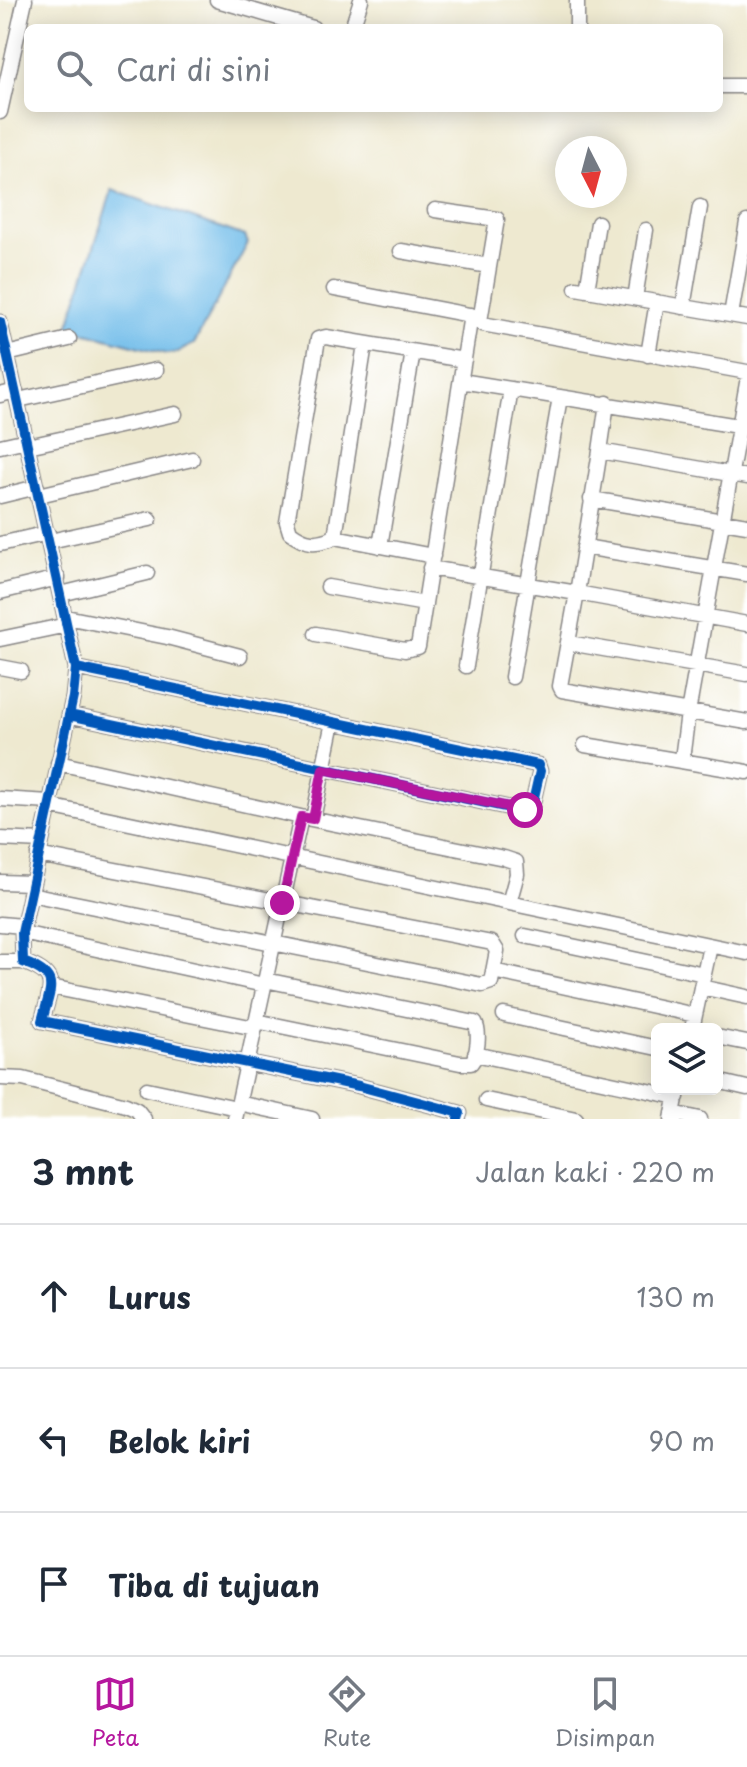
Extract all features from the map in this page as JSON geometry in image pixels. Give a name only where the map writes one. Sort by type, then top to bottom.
[{"type":"street","points":[[0,112],[25,0]]},
{"type":"street","points":[[217,0],[299,24]]},
{"type":"street","points":[[353,24],[361,0]]},
{"type":"street","points":[[577,0],[577,24]]},
{"type":"street","points":[[723,86],[747,86]]},
{"type":"street","points":[[683,307],[700,207]]},
{"type":"street","points":[[316,634],[413,649],[418,647],[464,360],[489,266],[497,219],[435,210]]},
{"type":"street","points":[[731,315],[747,222]]},
{"type":"street","points":[[598,223],[582,289],[747,318]]},
{"type":"street","points":[[635,298],[646,230]]},
{"type":"street","points":[[401,251],[489,266]]},
{"type":"street","points":[[334,289],[476,316],[482,324],[747,372]]},
{"type":"street","points":[[648,355],[657,302]]},
{"type":"street","points":[[0,322],[76,668],[69,715],[22,929],[23,962]]},
{"type":"street","points":[[464,360],[326,337],[318,339],[287,522],[290,532],[307,542],[323,542],[335,537],[380,546],[480,576],[747,624]]},
{"type":"street","points":[[4,348],[69,339]]},
{"type":"street","points":[[335,537],[365,344]]},
{"type":"street","points":[[380,546],[413,352]]},
{"type":"street","points":[[0,395],[17,396],[156,370]]},
{"type":"street","points":[[461,381],[738,426]]},
{"type":"street","points":[[682,759],[747,383]]},
{"type":"street","points":[[466,666],[511,389]]},
{"type":"street","points":[[512,677],[560,397]]},
{"type":"street","points":[[607,403],[560,686],[562,690],[747,722]]},
{"type":"street","points":[[0,446],[175,414]]},
{"type":"street","points":[[600,451],[747,477]]},
{"type":"street","points":[[0,496],[192,459]]},
{"type":"street","points":[[591,499],[747,525]]},
{"type":"street","points":[[0,544],[150,519]]},
{"type":"street","points":[[584,547],[747,574]]},
{"type":"street","points":[[61,594],[147,573]]},
{"type":"street","points":[[0,592],[58,578]]},
{"type":"street","points":[[328,587],[425,604]]},
{"type":"street","points":[[0,639],[67,621],[167,637],[240,656]]},
{"type":"street","points":[[569,643],[747,674]]},
{"type":"street","points":[[0,667],[21,671]]},
{"type":"street","points":[[69,715],[525,810],[532,806],[540,771],[538,765],[76,668]]},
{"type":"street","points":[[237,1110],[292,859],[323,769],[333,722]]},
{"type":"street","points":[[585,745],[747,772]]},
{"type":"street","points":[[58,763],[504,858],[516,862],[517,874],[509,903]]},
{"type":"street","points":[[0,799],[50,804],[292,859],[747,953]]},
{"type":"street","points":[[0,839],[282,903],[492,943],[497,951],[491,982],[482,985],[0,882]]},
{"type":"street","points":[[0,924],[265,983],[475,1023],[478,1031],[471,1063],[460,1063],[51,987]]},
{"type":"street","points":[[525,936],[702,981],[747,997]]},
{"type":"street","points":[[493,971],[693,1022],[710,946]]},
{"type":"street","points":[[0,962],[23,962],[43,970],[49,978],[51,987],[42,1021],[359,1086],[460,1113],[458,1119]]},
{"type":"street","points":[[504,1015],[651,1047]]},
{"type":"street","points":[[723,1038],[747,1043]]},
{"type":"street","points":[[475,1054],[651,1088]]},
{"type":"street","points":[[0,1078],[23,1079],[126,1105],[137,1110],[144,1119]]},
{"type":"street","points":[[723,1082],[747,1088]]},
{"type":"street","points":[[147,1089],[237,1110],[312,1119]]},
{"type":"street","points":[[677,1095],[672,1116],[700,1119]]},
{"type":"street","points":[[486,1100],[576,1119]]},
{"type":"water","points":[[112,190],[245,236],[248,243],[194,344],[178,352],[167,354],[68,328]]},
{"type":"cycle path","points":[[0,322],[76,668],[73,697],[22,933],[23,962],[43,972],[50,984],[42,1021],[359,1086],[460,1113],[458,1119]]},
{"type":"cycle path","points":[[69,715],[515,809],[525,810],[532,806],[540,771],[538,765],[76,668]]},
{"type":"route","points":[[282,903],[301,817],[313,819],[323,769],[525,810]]}]
